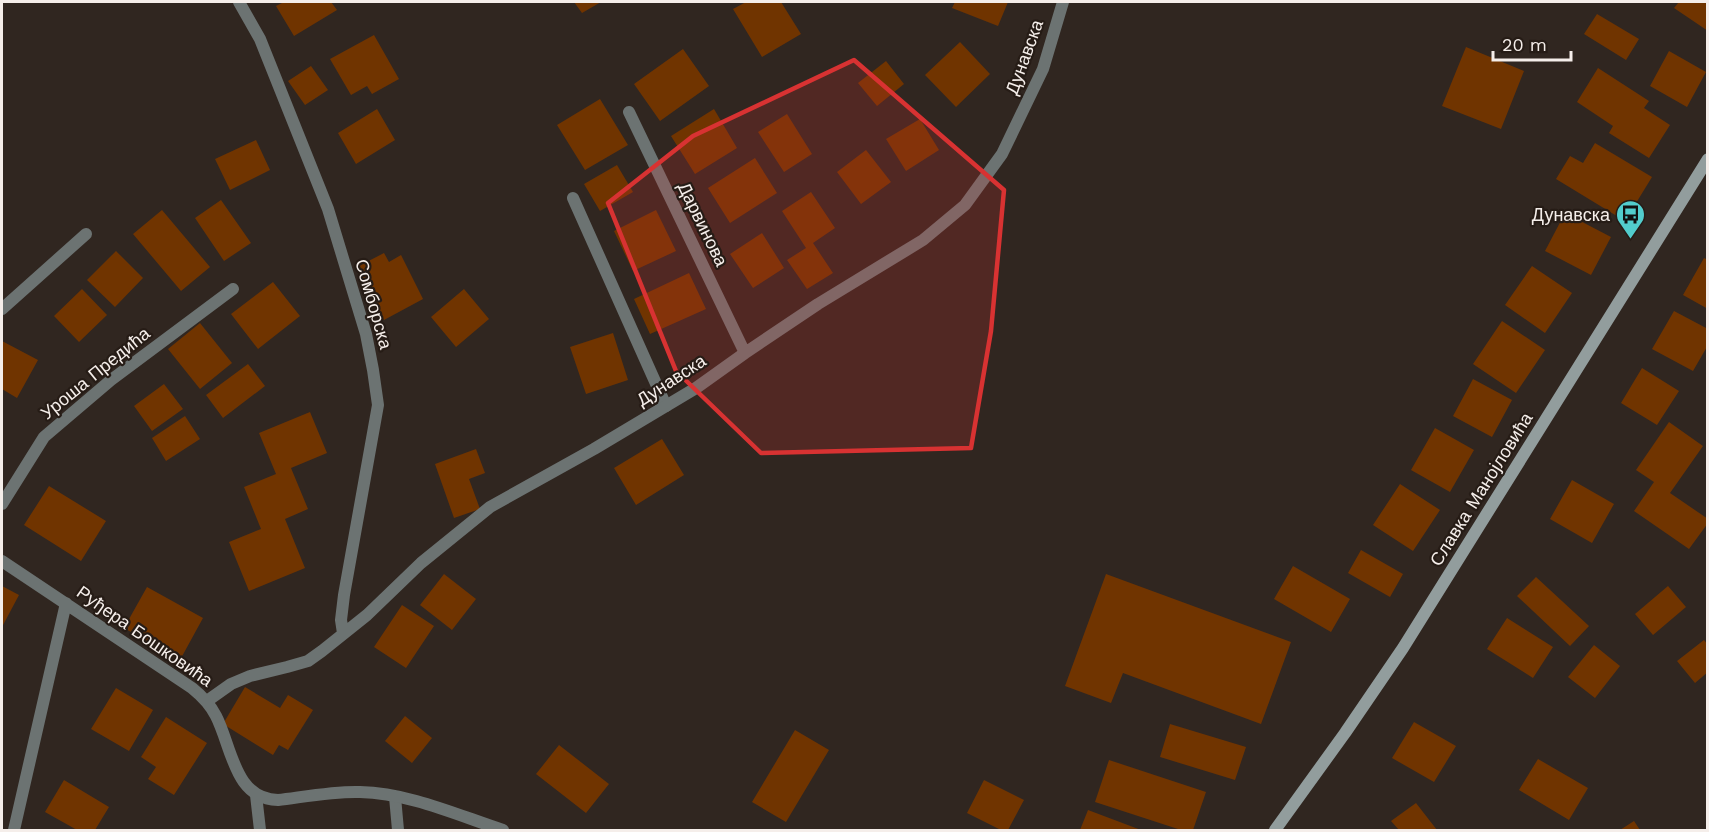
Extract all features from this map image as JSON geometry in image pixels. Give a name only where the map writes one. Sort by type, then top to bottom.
[{"type":"main road","name":"Славка Манојловића","points":[[1275,831],[1409,639],[1707,159]]},
{"type":"street","name":"Сомборска","points":[[240,2],[260,39],[328,209],[366,334],[373,370],[378,405],[344,595],[341,620],[343,633]]},
{"type":"street","name":"Дунавска","points":[[207,701],[231,684],[250,676],[308,661],[367,615],[421,563],[490,507],[696,388],[818,304],[923,240],[964,205],[1002,154],[1043,69],[1063,2]]},
{"type":"street","name":"Дарвинова","points":[[629,112],[745,353]]},
{"type":"street","points":[[573,198],[666,406]]},
{"type":"street","points":[[2,309],[86,234]]},
{"type":"street","name":"Уроша Предића","points":[[2,504],[44,437],[111,380],[233,289]]},
{"type":"street","name":"Руђера Бошковића","points":[[2,561],[192,688],[207,701],[216,717],[239,776],[247,788],[256,795]]},
{"type":"street","points":[[14,831],[66,603]]},
{"type":"street","points":[[256,795],[267,800],[278,800],[358,791],[380,793],[425,804],[502,831]]},
{"type":"street","points":[[256,795],[260,831]]},
{"type":"street","points":[[395,797],[398,831]]},
{"type":"highlighted area","points":[[854,60],[1004,190],[991,331],[971,448],[761,453],[676,371],[608,203],[693,136]]},
{"type":"building","points":[[284,2],[331,2],[337,10],[294,36],[276,6]]},
{"type":"building","points":[[574,2],[601,2],[582,13]]},
{"type":"building","points":[[746,2],[781,2],[801,34],[762,57],[733,9]]},
{"type":"building","points":[[955,2],[1008,2],[998,26],[952,8]]},
{"type":"building","points":[[1679,2],[1708,2],[1708,31],[1674,8]]},
{"type":"building","points":[[1597,14],[1639,39],[1626,60],[1584,34]]},
{"type":"building","points":[[374,35],[399,79],[372,94],[367,86],[351,95],[330,59]]},
{"type":"building","points":[[960,42],[990,74],[956,107],[925,75]]},
{"type":"building","points":[[1466,47],[1524,71],[1501,129],[1442,106]]},
{"type":"building","points":[[683,49],[709,86],[660,121],[634,84]]},
{"type":"building","points":[[1669,51],[1706,72],[1687,107],[1650,86]]},
{"type":"building","points":[[886,61],[904,84],[877,106],[858,83]]},
{"type":"building","points":[[311,66],[328,90],[305,105],[288,81]]},
{"type":"building","points":[[1598,68],[1649,101],[1644,108],[1670,125],[1649,158],[1609,133],[1613,126],[1577,102]]},
{"type":"building","points":[[600,99],[628,145],[585,170],[557,125]]},
{"type":"building","points":[[377,109],[395,140],[356,164],[338,133]]},
{"type":"building","points":[[714,109],[737,148],[695,174],[671,136]]},
{"type":"building","points":[[787,114],[812,154],[784,172],[758,132]]},
{"type":"building","points":[[920,119],[939,150],[906,171],[886,139]]},
{"type":"building","points":[[256,140],[270,170],[230,190],[215,159]]},
{"type":"building","points":[[1595,143],[1652,177],[1625,221],[1556,179],[1570,156],[1583,163]]},
{"type":"building","points":[[866,150],[891,182],[861,204],[837,172]]},
{"type":"building","points":[[755,158],[777,193],[730,223],[708,188]]},
{"type":"building","points":[[617,165],[633,192],[600,211],[584,184]]},
{"type":"building","points":[[811,192],[835,228],[813,243],[833,273],[807,289],[787,260],[806,248],[782,211]]},
{"type":"building","points":[[221,200],[251,243],[224,261],[195,218]]},
{"type":"building","points":[[162,210],[210,267],[181,291],[133,234]]},
{"type":"building","points":[[656,210],[676,251],[633,271],[614,231]]},
{"type":"building","points":[[1565,213],[1611,237],[1591,275],[1545,251]]},
{"type":"building","points":[[762,233],[784,268],[753,288],[730,254]]},
{"type":"building","points":[[116,251],[143,278],[115,307],[87,280]]},
{"type":"building","points":[[384,253],[389,262],[401,255],[423,299],[384,320],[357,267]]},
{"type":"building","points":[[1704,258],[1708,260],[1708,309],[1683,295]]},
{"type":"building","points":[[1532,266],[1572,293],[1545,333],[1505,305]]},
{"type":"building","points":[[689,273],[706,309],[650,334],[634,299]]},
{"type":"building","points":[[273,282],[300,316],[258,349],[231,314]]},
{"type":"building","points":[[82,289],[107,315],[79,342],[54,316]]},
{"type":"building","points":[[464,289],[489,319],[456,347],[431,317]]},
{"type":"building","points":[[1674,311],[1708,329],[1708,345],[1693,371],[1652,349]]},
{"type":"building","points":[[1502,321],[1545,350],[1516,393],[1473,364]]},
{"type":"building","points":[[200,323],[232,363],[200,389],[168,349]]},
{"type":"building","points":[[613,333],[628,380],[586,394],[570,347]]},
{"type":"building","points":[[2,341],[38,360],[17,398],[2,389]]},
{"type":"building","points":[[248,364],[265,386],[223,418],[206,395]]},
{"type":"building","points":[[1642,368],[1679,391],[1657,425],[1621,403]]},
{"type":"building","points":[[1473,379],[1512,400],[1492,437],[1453,416]]},
{"type":"building","points":[[164,384],[183,409],[152,431],[134,406]]},
{"type":"building","points":[[310,412],[327,453],[291,468],[308,509],[285,519],[305,568],[249,591],[229,542],[261,529],[244,487],[276,474],[259,433]]},
{"type":"building","points":[[185,416],[200,439],[166,461],[152,438]]},
{"type":"building","points":[[1669,422],[1703,446],[1670,493],[1708,519],[1708,523],[1689,549],[1634,511],[1654,482],[1636,470]]},
{"type":"building","points":[[1435,428],[1474,450],[1450,492],[1411,470]]},
{"type":"building","points":[[662,439],[684,475],[636,505],[614,468]]},
{"type":"building","points":[[476,449],[485,473],[469,479],[480,509],[454,518],[435,464]]},
{"type":"building","points":[[1572,480],[1614,504],[1592,543],[1550,519]]},
{"type":"building","points":[[1400,484],[1440,510],[1413,551],[1373,525]]},
{"type":"building","points":[[49,486],[106,521],[81,561],[24,525]]},
{"type":"building","points":[[1361,550],[1403,574],[1390,597],[1348,573]]},
{"type":"building","points":[[1293,566],[1350,599],[1331,632],[1274,599]]},
{"type":"building","points":[[444,574],[476,599],[452,630],[420,605]]},
{"type":"building","points":[[1106,574],[1291,642],[1261,724],[1123,673],[1111,703],[1065,686]]},
{"type":"building","points":[[1536,577],[1589,626],[1570,646],[1517,596]]},
{"type":"building","points":[[2,586],[19,595],[2,627]]},
{"type":"building","points":[[1668,586],[1686,607],[1653,635],[1635,614]]},
{"type":"building","points":[[147,587],[203,618],[180,660],[124,628]]},
{"type":"building","points":[[402,605],[434,626],[406,668],[374,647]]},
{"type":"building","points":[[1507,618],[1553,647],[1533,678],[1487,649]]},
{"type":"building","points":[[1704,640],[1708,645],[1708,672],[1695,683],[1677,661]]},
{"type":"building","points":[[1594,645],[1620,666],[1595,698],[1568,677]]},
{"type":"building","points":[[245,687],[280,708],[288,695],[313,710],[288,750],[279,745],[273,755],[223,724]]},
{"type":"building","points":[[116,688],[153,710],[129,751],[91,729]]},
{"type":"building","points":[[405,716],[432,738],[412,763],[385,741]]},
{"type":"building","points":[[166,717],[207,743],[174,795],[148,779],[156,767],[141,757]]},
{"type":"building","points":[[1414,722],[1456,746],[1434,782],[1392,758]]},
{"type":"building","points":[[1170,724],[1246,747],[1235,780],[1160,757]]},
{"type":"building","points":[[795,730],[829,750],[786,822],[752,802]]},
{"type":"building","points":[[559,745],[609,784],[586,813],[536,774]]},
{"type":"building","points":[[1538,759],[1588,788],[1569,820],[1519,790]]},
{"type":"building","points":[[1109,760],[1206,792],[1193,830],[1181,830],[1095,802]]},
{"type":"building","points":[[64,780],[109,807],[95,830],[77,830],[45,812]]},
{"type":"building","points":[[984,780],[1024,800],[1008,830],[1001,830],[967,813]]},
{"type":"building","points":[[1416,803],[1437,830],[1399,830],[1391,821]]},
{"type":"building","points":[[1088,810],[1141,830],[1080,830]]},
{"type":"building","points":[[1634,821],[1640,830],[1620,830]]},
{"type":"place","name":"Дунавска","points":[[1631,240]]}]
